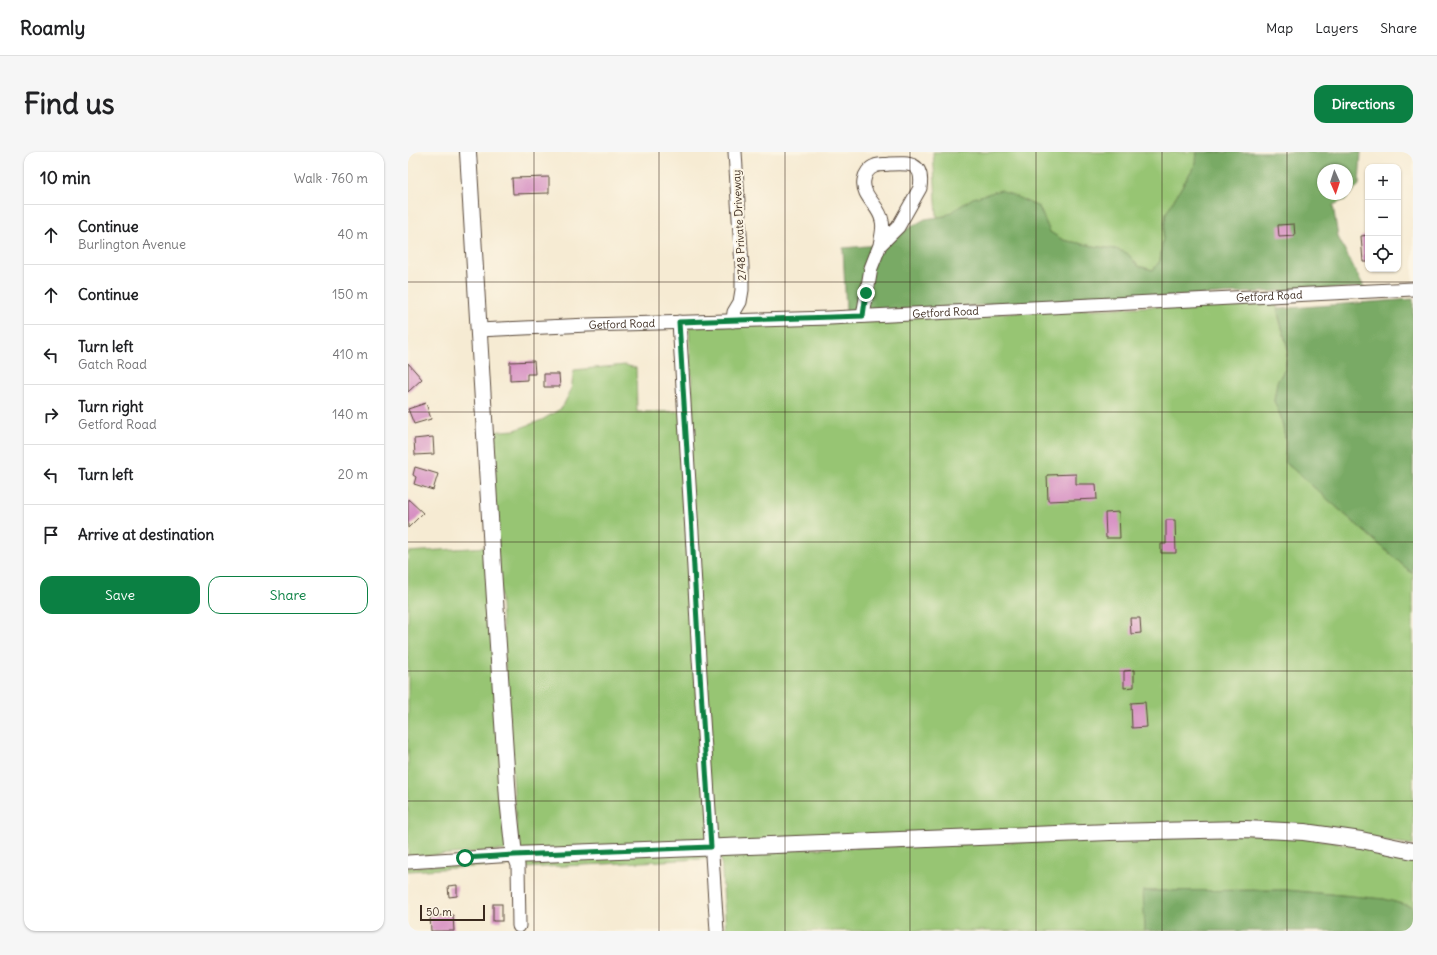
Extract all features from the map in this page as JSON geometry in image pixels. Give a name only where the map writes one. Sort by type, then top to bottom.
[{"type":"main road","points":[[468,152],[507,783],[514,855],[1110,832],[1245,829],[1311,833],[1361,840],[1413,850]]},
{"type":"street","name":"2748 Private Driveway","points":[[733,321],[734,312],[740,302],[742,290],[735,152]]},
{"type":"street","points":[[863,316],[871,268],[880,245],[882,221],[879,213],[865,191],[863,186],[864,178],[869,170],[875,165],[911,164],[916,167],[920,173],[920,188],[898,227],[880,245]]},
{"type":"street","name":"Getford Road","points":[[479,330],[863,316],[1413,289]]},
{"type":"street","points":[[679,322],[717,931]]},
{"type":"street","points":[[408,862],[514,855],[518,865],[519,926]]},
{"type":"green space","points":[[933,152],[1197,152],[1196,163],[1166,213],[1160,261],[1153,270],[1138,266],[1127,253],[1115,249],[1063,240],[1050,232],[1039,207],[973,198],[945,216],[937,217]]},
{"type":"green space","points":[[1197,152],[1361,152],[1359,185],[1353,191],[1353,164],[1317,164],[1317,200],[1345,200],[1333,205],[1338,237],[1364,287],[846,312],[843,248],[879,245],[925,219],[945,216],[973,198],[1001,190],[1039,207],[1050,232],[1063,240],[1115,249],[1127,253],[1138,266],[1153,270],[1160,261],[1166,213],[1196,163]]},
{"type":"green space","points":[[1413,299],[1413,574],[1285,462],[1286,442],[1281,417],[1274,401],[1277,382],[1285,369],[1288,349],[1277,309]]},
{"type":"green space","points":[[1276,301],[1279,318],[1288,349],[1285,369],[1277,382],[1274,401],[1281,417],[1286,442],[1285,462],[1413,574],[1413,845],[1304,827],[518,850],[489,432],[515,430],[542,420],[562,408],[571,390],[574,370],[625,365],[636,368],[637,412],[693,411],[689,327]]},
{"type":"green space","points":[[487,547],[509,850],[408,857],[408,552]]},
{"type":"green space","points":[[1245,834],[1304,837],[1413,856],[1413,907],[1384,899],[1286,890],[1144,891],[1145,931],[726,931],[721,858],[524,868],[522,864],[408,871],[408,867],[521,859]]},
{"type":"green space","points":[[1286,890],[1384,899],[1413,907],[1413,931],[1145,931],[1143,891]]},
{"type":"building","points":[[549,177],[549,193],[513,194],[512,178]]},
{"type":"building","points":[[1294,224],[1295,236],[1279,237],[1278,225]]},
{"type":"building","points":[[1365,235],[1365,262],[1363,262],[1361,236]]},
{"type":"building","points":[[534,361],[535,374],[527,374],[527,380],[510,381],[510,362]]},
{"type":"building","points":[[408,363],[422,379],[408,392]]},
{"type":"building","points":[[544,374],[559,374],[560,387],[544,387]]},
{"type":"building","points":[[426,403],[431,419],[414,424],[408,409]]},
{"type":"building","points":[[433,437],[434,454],[415,455],[414,439]]},
{"type":"building","points":[[415,467],[438,474],[433,490],[414,484],[416,477],[413,475]]},
{"type":"building","points":[[1076,474],[1076,484],[1096,484],[1097,499],[1048,501],[1047,475]]},
{"type":"building","points":[[408,499],[423,513],[408,528]]},
{"type":"building","points":[[1119,512],[1120,538],[1106,538],[1105,513]]},
{"type":"building","points":[[1166,520],[1175,520],[1176,553],[1161,553],[1161,544],[1166,544]]},
{"type":"building","points":[[1130,618],[1140,618],[1141,633],[1131,634]]},
{"type":"building","points":[[1134,670],[1134,687],[1124,688],[1124,671]]},
{"type":"building","points":[[1145,702],[1147,727],[1132,728],[1131,703]]},
{"type":"building","points":[[457,885],[457,896],[449,897],[448,886]]},
{"type":"building","points":[[493,904],[502,904],[502,921],[493,921]]},
{"type":"building","points":[[453,915],[454,931],[431,931],[430,916]]},
{"type":"route","points":[[465,858],[711,847],[679,322],[863,316],[866,293]]}]
